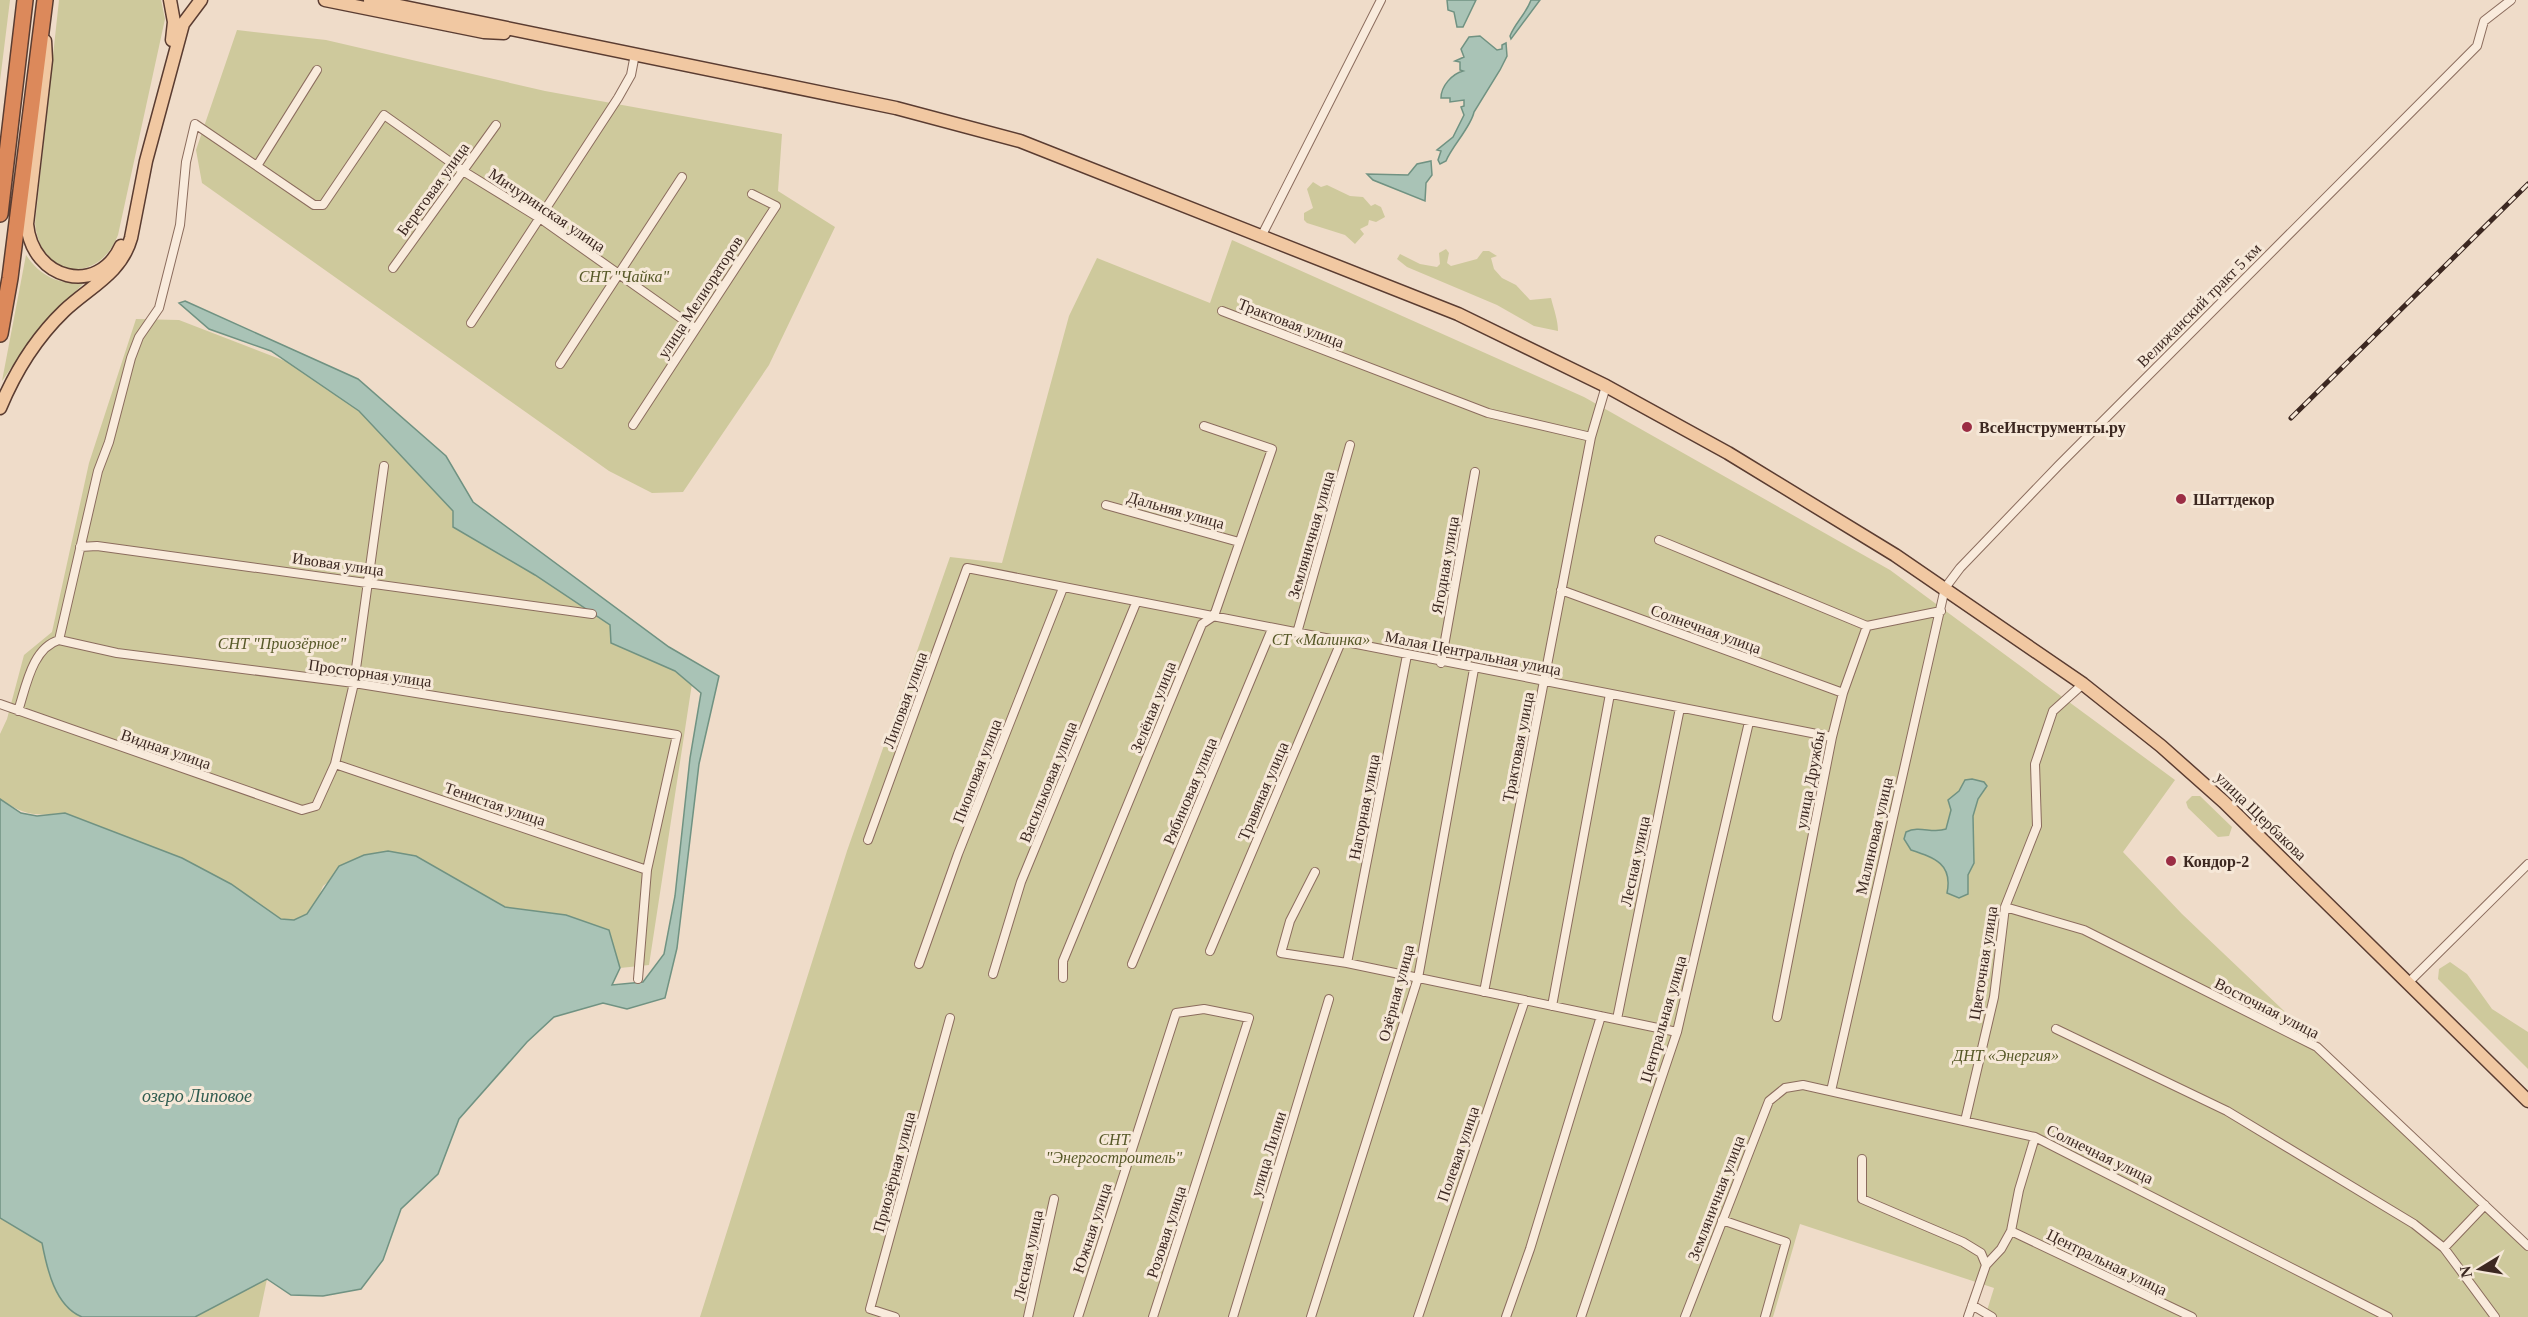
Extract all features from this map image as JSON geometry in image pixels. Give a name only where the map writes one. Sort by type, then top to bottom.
[{"type":"highway","points":[[0,214],[25,3]]},
{"type":"highway","points":[[0,334],[10,278],[44,5]]},
{"type":"main road","points":[[158,112],[174,34],[174,13],[170,0]]},
{"type":"main road","points":[[44,5],[46,60],[27,224],[30,241],[41,261],[55,272],[79,276],[98,271],[112,260],[123,242],[183,24],[201,0]]},
{"type":"main road","points":[[325,0],[484,32],[542,35]]},
{"type":"main road","points":[[370,0],[542,35]]},
{"type":"main road","points":[[411,0],[482,15],[542,35]]},
{"type":"main road","points":[[0,151],[12,54],[25,3]]},
{"type":"main road","name":"улица Щербакова","points":[[542,35],[896,108],[1020,141],[1458,314],[1606,386],[1728,453],[1945,588],[2083,684],[2162,746],[2224,802],[2528,1101]]},
{"type":"main road","points":[[0,408],[21,366],[47,329],[71,304],[120,264],[131,238],[146,161]]},
{"type":"street","points":[[1262,235],[1381,0]]},
{"type":"street","name":"Велижанский тракт 5 км","points":[[1945,588],[1959,568],[2059,465],[2476,46],[2484,21],[2511,0]]},
{"type":"street","points":[[471,323],[541,219],[631,75],[635,54]]},
{"type":"street","points":[[15,710],[38,656],[50,643],[59,640],[98,471],[109,442],[131,358],[139,337],[159,308],[180,225],[186,162],[195,124],[257,166],[317,70]]},
{"type":"street","name":"Мичуринская улица","points":[[257,166],[314,205],[323,205],[384,115],[463,171],[541,219],[695,328]]},
{"type":"street","name":"Береговая улица","points":[[393,268],[496,125]]},
{"type":"street","points":[[560,364],[682,177]]},
{"type":"street","name":"улица Мелиораторов","points":[[633,425],[776,206],[752,194]]},
{"type":"street","name":"Трактовая улица","points":[[1222,311],[1488,412],[1591,437]]},
{"type":"street","name":"Трактовая улица","points":[[1484,992],[1591,437],[1606,386]]},
{"type":"street","name":"Зелёная улица","points":[[1063,978],[1063,961],[1202,624],[1214,616],[1272,450],[1204,426]]},
{"type":"street","name":"Земляничная улица","points":[[1297,633],[1350,445]]},
{"type":"street","points":[[335,764],[354,683],[384,466]]},
{"type":"street","name":"Ягодная улица","points":[[1441,663],[1475,471]]},
{"type":"street","name":"Дальняя улица","points":[[1106,505],[1239,542]]},
{"type":"street","points":[[1659,540],[1867,626],[1941,611]]},
{"type":"street","name":"Ивовая улица","points":[[80,547],[97,546],[592,614]]},
{"type":"street","name":"Малая Центральная улица","points":[[967,568],[1441,663],[1832,737]]},
{"type":"street","name":"Липовая улица","points":[[868,840],[967,568]]},
{"type":"street","name":"Пионовая улица","points":[[919,964],[963,843],[1063,588]]},
{"type":"street","name":"Малиновая улица","points":[[1831,1091],[1945,588]]},
{"type":"street","name":"Солнечная улица","points":[[1561,590],[1843,693]]},
{"type":"street","name":"Васильковая улица","points":[[993,974],[1021,882],[1136,603]]},
{"type":"street","name":"улица Дружбы","points":[[1776,1017],[1832,737],[1843,693],[1867,626]]},
{"type":"street","name":"Рябиновая улица","points":[[1132,964],[1272,629]]},
{"type":"street","name":"Просторная улица","points":[[59,640],[117,653],[354,683],[677,735],[646,870]]},
{"type":"street","name":"Травяная улица","points":[[1210,951],[1341,642]]},
{"type":"street","name":"Нагорная улица","points":[[1347,963],[1407,656]]},
{"type":"street","name":"Озёрная улица","points":[[1311,1317],[1418,978],[1474,669]]},
{"type":"street","name":"Цветочная улица","points":[[1965,1121],[1994,997],[2005,907],[2037,826],[2035,764],[2053,711],[2083,684]]},
{"type":"street","points":[[1552,1006],[1610,694]]},
{"type":"street","name":"Видная улица","points":[[0,705],[302,810],[312,809],[319,802],[335,764]]},
{"type":"street","name":"Лесная улица","points":[[1617,1019],[1680,708]]},
{"type":"street","name":"Центральная улица","points":[[1581,1317],[1677,1032],[1749,722]]},
{"type":"street","name":"Тенистая улица","points":[[335,764],[646,870]]},
{"type":"street","points":[[2409,982],[2528,864]]},
{"type":"street","points":[[638,979],[646,870]]},
{"type":"street","points":[[1315,872],[1290,921],[1281,953],[1347,963],[1677,1032]]},
{"type":"street","name":"Восточная улица","points":[[2005,907],[2084,930],[2316,1047],[2528,1246]]},
{"type":"street","name":"улица Лилии","points":[[1233,1317],[1329,999]]},
{"type":"street","name":"Полевая улица","points":[[1418,1317],[1525,1000]]},
{"type":"street","name":"Южная улица","points":[[1078,1317],[1176,1014],[1204,1009],[1249,1018]]},
{"type":"street","points":[[1506,1317],[1530,1249],[1602,1016]]},
{"type":"street","name":"Приозёрная улица","points":[[895,1317],[870,1309],[950,1018]]},
{"type":"street","name":"Розовая улица","points":[[1153,1317],[1249,1018]]},
{"type":"street","points":[[2056,1029],[2227,1111],[2414,1224],[2444,1248],[2495,1317]]},
{"type":"street","name":"Солнечная улица","points":[[1779,1092],[1803,1085],[2035,1137],[2388,1317]]},
{"type":"street","name":"Земляничная улица","points":[[1685,1317],[1764,1112],[1779,1092]]},
{"type":"street","points":[[1968,1317],[1986,1265],[2001,1249],[2011,1231],[2019,1190],[2035,1137]]},
{"type":"street","points":[[1862,1158],[1862,1199],[1963,1242],[1981,1253],[1986,1265]]},
{"type":"street","name":"Лесная улица","points":[[1028,1317],[1054,1199]]},
{"type":"street","points":[[2444,1248],[2485,1205]]},
{"type":"street","points":[[1722,1220],[1786,1242],[1765,1317]]},
{"type":"street","name":"Центральная улица","points":[[2011,1231],[2192,1317]]},
{"type":"street","points":[[1972,1305],[1992,1317]]},
{"type":"green space","points":[[0,0],[10,0],[0,81]]},
{"type":"green space","points":[[59,0],[161,0],[165,19],[118,235],[109,251],[97,262],[84,268],[71,269],[58,264],[47,255],[39,241],[35,223]]},
{"type":"green space","name":"СНТ \"Чайка\"","points":[[237,30],[326,40],[545,91],[782,134],[778,191],[835,227],[769,365],[683,492],[652,493],[609,471],[202,183],[196,150]]},
{"type":"green space","points":[[1313,182],[1321,187],[1327,185],[1350,196],[1363,197],[1371,206],[1375,204],[1381,207],[1385,217],[1376,222],[1369,220],[1368,225],[1360,229],[1364,234],[1355,244],[1345,235],[1307,223],[1304,220],[1304,213],[1313,208],[1307,189]]},
{"type":"green space","points":[[1232,240],[1584,397],[1890,570],[2175,780],[2123,852],[2182,914],[2528,1243],[2528,1317],[1985,1317],[1994,1288],[1800,1224],[1773,1317],[700,1317],[847,851],[950,557],[1002,563],[1069,316],[1097,258],[1210,303]]},
{"type":"green space","points":[[1446,249],[1449,253],[1447,263],[1451,266],[1477,259],[1483,251],[1489,251],[1497,256],[1491,258],[1494,269],[1502,278],[1516,285],[1530,300],[1551,298],[1558,331],[1534,326],[1497,305],[1407,267],[1397,259],[1400,254],[1420,264],[1437,267],[1440,264],[1439,253]]},
{"type":"green space","points":[[26,255],[44,274],[57,280],[83,284],[42,324],[2,381]]},
{"type":"green space","name":"СНТ \"Приозёрное\"","points":[[136,319],[179,320],[347,385],[483,523],[693,677],[649,965],[620,968],[608,930],[566,915],[505,907],[416,856],[388,852],[364,855],[323,886],[316,903],[307,914],[294,920],[281,919],[231,884],[65,813],[31,814],[0,799],[0,734],[7,719],[24,655],[52,632],[89,463]]},
{"type":"green space","points":[[2192,796],[2200,796],[2232,827],[2229,836],[2218,837],[2188,808],[2186,802]]},
{"type":"green space","points":[[2450,962],[2467,974],[2492,1009],[2528,1032],[2528,1069],[2438,979],[2439,969]]},
{"type":"green space","points":[[0,1218],[42,1243],[50,1275],[59,1296],[73,1312],[82,1317],[0,1317]]},
{"type":"green space","points":[[267,1279],[259,1317],[195,1317]]},
{"type":"water","points":[[1447,0],[1476,0],[1463,27],[1457,27],[1454,12],[1448,10]]},
{"type":"water","points":[[1531,0],[1540,0],[1511,39],[1512,31]]},
{"type":"water","points":[[1480,36],[1497,50],[1502,49],[1502,45],[1506,43],[1507,56],[1446,161],[1440,164],[1438,160],[1441,151],[1437,150],[1453,137],[1464,115],[1461,107],[1464,106],[1464,100],[1450,102],[1450,98],[1441,98],[1441,94],[1448,81],[1463,71],[1460,70],[1460,62],[1455,61],[1464,57],[1461,49],[1469,37]]},
{"type":"water","points":[[1431,161],[1432,175],[1426,183],[1425,201],[1373,180],[1367,174],[1408,175],[1417,164]]},
{"type":"water","name":"озеро Липовое","points":[[185,301],[358,379],[446,456],[473,502],[669,647],[719,676],[699,764],[677,948],[665,998],[627,1009],[603,1003],[554,1017],[527,1042],[459,1119],[438,1174],[401,1209],[383,1260],[361,1289],[323,1296],[291,1295],[267,1279],[195,1317],[82,1317],[73,1312],[59,1296],[50,1275],[42,1243],[0,1218],[0,799],[21,813],[37,816],[65,813],[182,858],[231,884],[281,919],[294,920],[307,914],[339,866],[364,855],[388,851],[416,856],[505,907],[566,915],[609,930],[620,968],[612,985],[643,982],[664,954],[675,896],[690,758],[701,693],[675,671],[611,643],[610,625],[535,575],[453,527],[453,511],[359,411],[271,351],[209,329],[179,303]]},
{"type":"water","points":[[1965,780],[1984,782],[1987,786],[1978,799],[1973,816],[1974,863],[1968,875],[1968,894],[1959,898],[1947,893],[1948,883],[1945,869],[1935,859],[1911,850],[1904,839],[1906,832],[1911,830],[1946,829],[1951,810],[1948,800],[1959,791]]},
{"type":"railway","points":[[2291,418],[2528,184]]},
{"type":"place","name":"ВсеИнструменты.ру","points":[[1967,427]]},
{"type":"place","name":"Шаттдекор","points":[[2181,499]]},
{"type":"place","name":"Кондор-2","points":[[2171,861]]},
{"type":"park label","name":"CТ «Малинка»","points":[[1321,639]]},
{"type":"park label","name":"ДНТ «Энергия»","points":[[2006,1055]]},
{"type":"park label","name":"СНТ \"Энергостроитель\"","points":[[1114,1148]]}]
